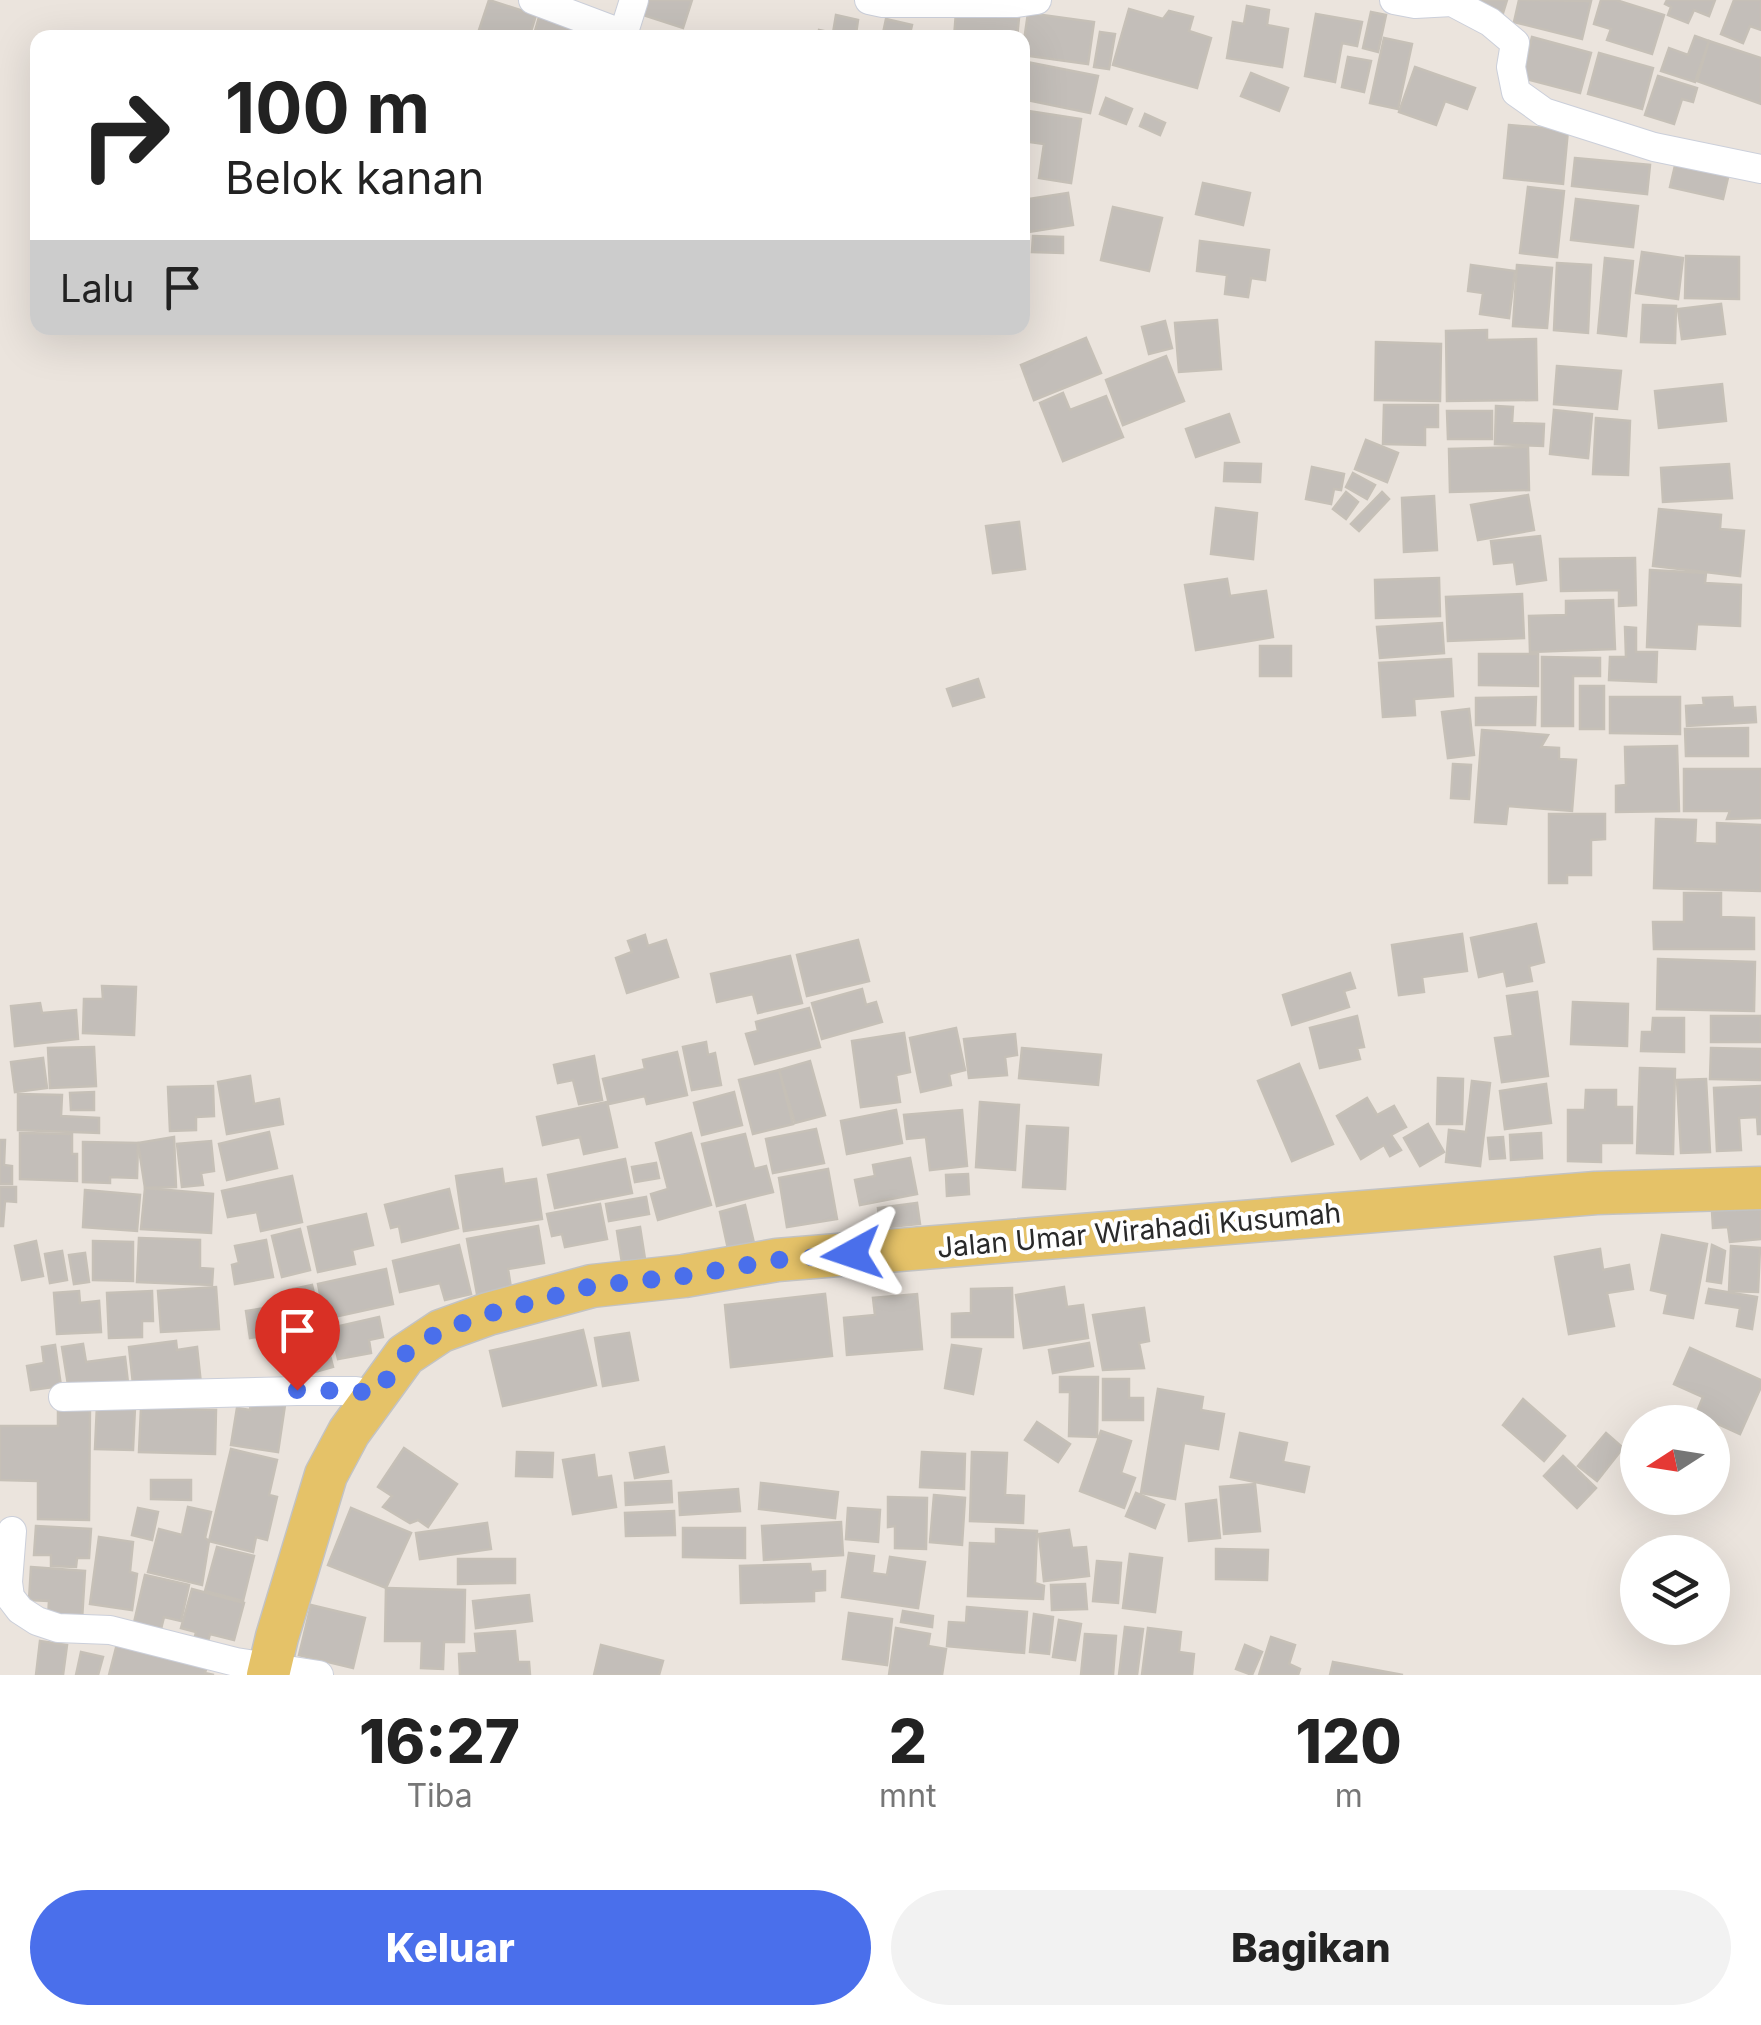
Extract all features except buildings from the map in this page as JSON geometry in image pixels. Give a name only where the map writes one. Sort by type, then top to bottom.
[{"type":"main road","name":"Jalan Umar Wirahadi Kusumah","points":[[269,1671],[326,1474],[349,1432],[405,1354],[440,1331],[488,1314],[592,1286],[777,1260],[1596,1193],[1761,1188]]},
{"type":"street","points":[[533,0],[618,30]]},
{"type":"street","points":[[625,30],[634,0]]},
{"type":"street","points":[[869,0],[1037,0]]},
{"type":"street","points":[[1394,0],[1415,4],[1452,2],[1490,22],[1515,43],[1511,67],[1516,92],[1544,112],[1654,147],[1761,169]]},
{"type":"street","points":[[62,1397],[297,1390],[376,1394]]},
{"type":"street","points":[[12,1531],[10,1597],[20,1610],[37,1621],[58,1628],[110,1630],[269,1671],[319,1675]]},
{"type":"route","points":[[297,1390],[376,1394],[405,1354],[440,1331],[592,1286],[777,1260],[852,1254]]}]
